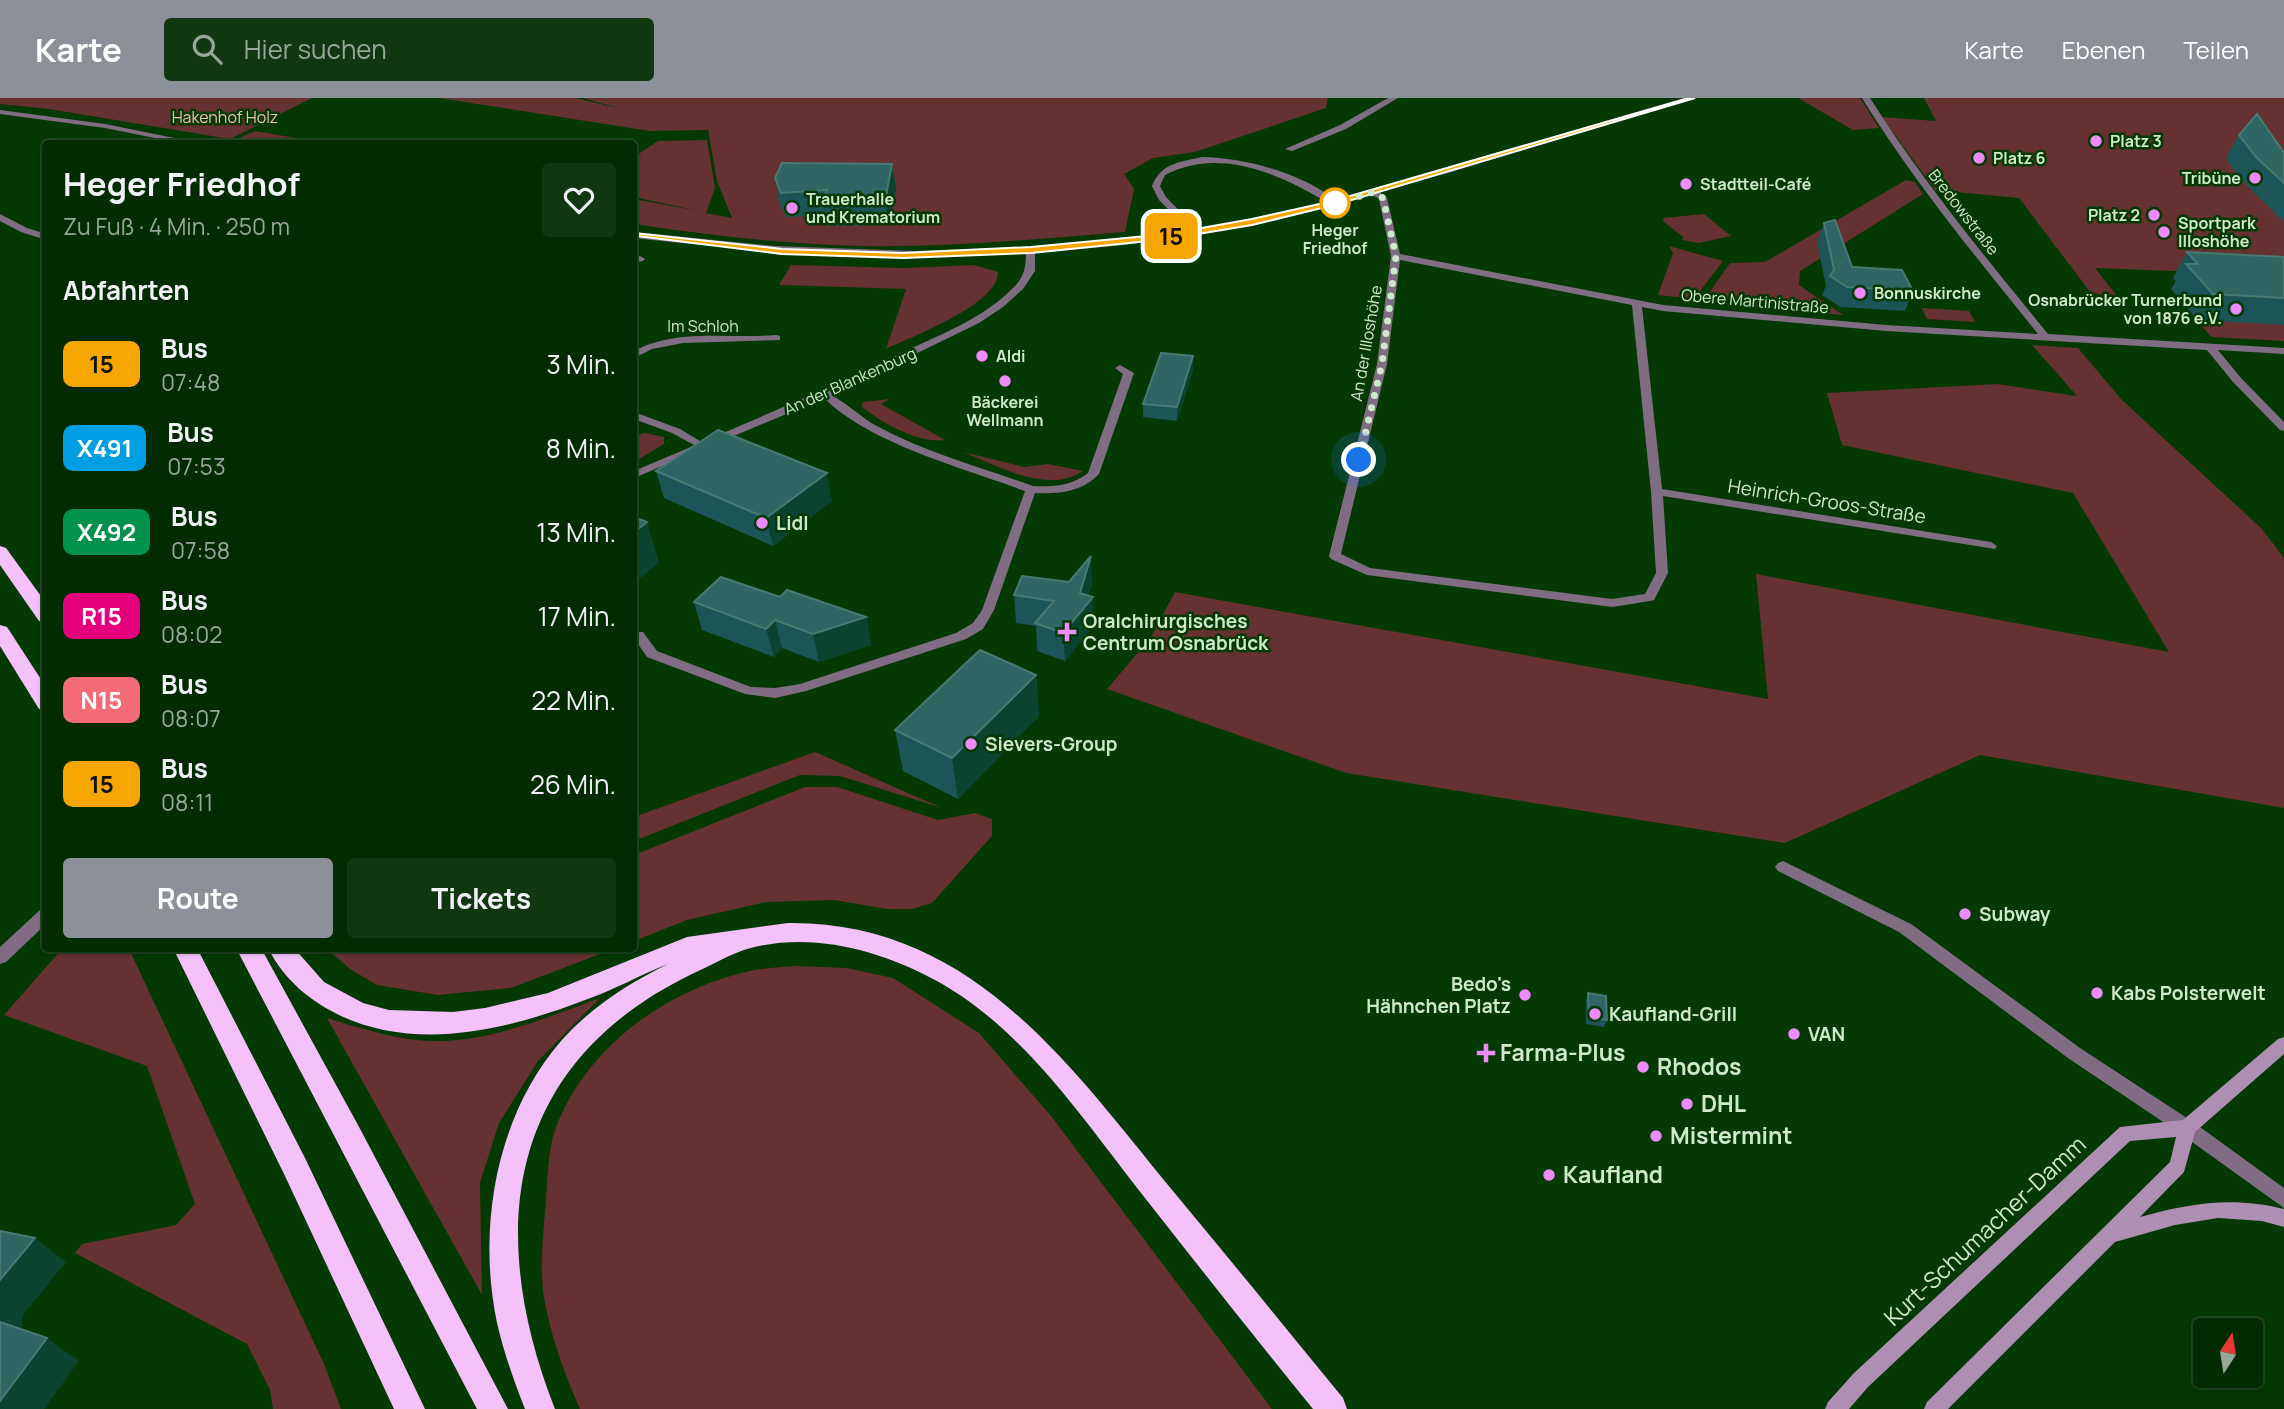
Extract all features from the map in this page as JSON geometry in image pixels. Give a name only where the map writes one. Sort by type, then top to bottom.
[{"type":"highway","points":[[0,552],[42,611]]},
{"type":"highway","points":[[0,631],[42,698]]},
{"type":"highway","points":[[283,952],[303,978],[330,999],[366,1014],[400,1021],[438,1023],[476,1021],[527,1010],[578,993],[677,950],[706,942],[788,933],[853,939],[909,956],[953,980],[1006,1017],[1061,1074],[1332,1409]]},
{"type":"highway","points":[[540,1409],[524,1374],[507,1299],[503,1234],[507,1192],[527,1122],[542,1090],[564,1056],[620,1004],[743,940]]},
{"type":"highway","points":[[187,952],[295,1167],[410,1409]]},
{"type":"highway","points":[[249,952],[349,1134],[493,1409]]},
{"type":"main road","points":[[1934,1409],[2178,1166],[2187,1128],[2284,1044]]},
{"type":"main road","name":"Kurt-Schumacher-Damm","points":[[1835,1409],[1871,1371],[2126,1133],[2187,1128]]},
{"type":"main road","points":[[2109,1234],[2193,1211],[2232,1208],[2284,1218]]},
{"type":"street","points":[[1289,149],[1343,127],[1394,98]]},
{"type":"street","name":"Bredowstraße","points":[[1866,98],[1896,146],[1950,220],[2047,339]]},
{"type":"street","points":[[637,235],[721,246],[853,255],[928,255],[1031,250],[1196,232],[1335,203],[1683,99]]},
{"type":"street","points":[[0,112],[105,126],[179,140]]},
{"type":"street","points":[[1196,232],[1162,198],[1156,186],[1161,174],[1185,163],[1222,160],[1254,166],[1307,187],[1335,203]]},
{"type":"street","name":"An der Illoshöhe","points":[[1374,192],[1383,198],[1396,256],[1382,364],[1335,556],[1367,571],[1487,587],[1612,603],[1650,597],[1662,573],[1657,492]]},
{"type":"street","points":[[0,217],[42,236]]},
{"type":"street","name":"An der Blankenburg","points":[[637,474],[700,444],[825,394],[953,333],[1000,305],[1020,287],[1030,271],[1031,250]]},
{"type":"street","name":"Obere Martinistraße","points":[[1396,256],[1637,303],[1811,323],[2284,351]]},
{"type":"street","points":[[1637,303],[1657,492]]},
{"type":"street","name":"Im Schloh","points":[[637,353],[661,341],[748,342],[776,338]]},
{"type":"street","points":[[2210,347],[2236,380],[2284,428]]},
{"type":"street","points":[[825,394],[858,420],[891,438],[1031,489],[1067,489],[1083,484],[1093,474],[1129,373],[1120,368]]},
{"type":"street","points":[[639,417],[676,431],[700,444]]},
{"type":"street","points":[[638,635],[652,654],[750,691],[775,693],[801,688],[961,636],[978,626],[988,610],[1031,489]]},
{"type":"street","name":"Heinrich-Groos-Straße","points":[[1657,492],[1991,546]]},
{"type":"street","points":[[1783,867],[1905,928],[2074,1053],[2187,1128],[2284,1199]]},
{"type":"street","points":[[0,957],[42,918]]},
{"type":"green space","name":"Hakenhof Holz","points":[[0,98],[312,98],[230,139],[49,109],[0,104]]},
{"type":"green space","points":[[439,98],[575,98],[622,109],[583,98],[1328,98],[1326,108],[1195,152],[1153,158],[1124,174],[1134,189],[1125,232],[924,246],[829,245],[773,241],[637,224],[637,200],[699,211],[637,198],[637,155],[658,141],[707,140],[715,188],[706,213],[732,218],[717,181],[708,130],[650,131]]},
{"type":"green space","points":[[1798,98],[1860,98],[1879,128],[1853,130]]},
{"type":"green space","name":"Sportpark Illoshöhe","points":[[1924,98],[2284,98],[2284,341],[2211,337],[2171,289],[2182,289],[2173,278],[2231,281],[2225,273],[2095,268],[2117,296],[2091,293],[2019,198],[1935,190],[1882,117],[1936,121]]},
{"type":"green space","points":[[255,131],[307,140],[241,140],[237,139]]},
{"type":"green space","points":[[1906,180],[1915,182],[1923,194],[1800,271],[1799,285],[1843,315],[1735,306],[1704,300],[1730,263],[1765,262]]},
{"type":"green space","points":[[1704,214],[1731,236],[1699,243],[1682,240],[1683,237],[1663,221],[1664,218]]},
{"type":"green space","points":[[1669,246],[1723,261],[1694,299],[1658,295],[1673,253]]},
{"type":"green space","points":[[791,265],[904,268],[974,265],[998,272],[995,284],[970,307],[953,318],[886,349],[906,289],[779,285]]},
{"type":"green space","points":[[1922,308],[1969,311],[1975,322],[1927,319]]},
{"type":"green space","points":[[2032,345],[2078,348],[2121,399],[2262,529],[2284,558],[2284,808],[1980,755],[1785,843],[1346,773],[1107,689],[1151,637],[1175,592],[1768,699],[1756,574],[2169,652],[2073,493],[1842,445],[1827,393],[1997,384],[2077,396]]},
{"type":"green space","points":[[890,399],[881,404],[945,440],[913,436],[890,426],[862,407],[863,402]]},
{"type":"green space","points":[[645,433],[664,437],[664,444],[637,460],[637,435]]},
{"type":"green space","points":[[963,452],[1024,467],[1048,464],[1083,471],[1069,478],[1039,479],[1023,476]]},
{"type":"green space","points":[[815,752],[942,808],[840,776],[800,775],[637,840],[637,816]]},
{"type":"green space","points":[[805,787],[837,787],[938,820],[975,813],[992,819],[992,836],[932,903],[912,909],[887,909],[834,900],[766,902],[687,920],[637,940],[637,854]]},
{"type":"green space","points":[[59,952],[130,952],[324,1364],[341,1409],[273,1409],[270,1390],[247,1344],[75,1253],[82,1244],[176,1225],[195,1204],[147,1066],[4,1015]]},
{"type":"green space","points":[[330,952],[605,952],[511,988],[438,995],[377,985],[350,969]]},
{"type":"green space","points":[[796,966],[847,968],[893,978],[979,1033],[1051,1116],[1272,1409],[580,1409],[554,1341],[544,1298],[542,1273],[551,1146],[555,1130],[569,1100],[587,1072],[609,1047],[661,1006],[722,979],[754,970]]},
{"type":"green space","points":[[600,998],[538,1061],[499,1123],[480,1183],[482,1295],[327,1018],[404,1038],[440,1041],[510,1030]]},
{"type":"building","points":[[2257,114],[2284,153],[2284,183],[2256,157],[2239,135]]},
{"type":"building","points":[[782,163],[892,164],[885,201],[823,201],[827,190],[781,193],[775,178]]},
{"type":"building","points":[[1835,220],[1852,267],[1902,270],[1913,291],[1847,287],[1830,276],[1834,270],[1824,223]]},
{"type":"building","points":[[2187,252],[2284,257],[2284,298],[2213,294],[2186,264],[2198,264]]},
{"type":"building","points":[[1161,353],[1193,356],[1177,407],[1143,404]]},
{"type":"building","points":[[718,430],[827,473],[766,518],[656,471]]},
{"type":"building","points":[[637,518],[647,522],[637,530]]},
{"type":"building","points":[[1091,556],[1080,593],[1093,597],[1063,633],[1035,623],[1054,601],[1014,595],[1022,576],[1069,582]]},
{"type":"building","points":[[721,577],[780,597],[787,590],[866,617],[813,634],[775,620],[766,629],[694,602]]},
{"type":"building","points":[[980,650],[1036,675],[952,758],[895,730]]},
{"type":"building","points":[[1588,993],[1606,996],[1607,1020],[1589,1017]]},
{"type":"building","points":[[0,1231],[35,1238],[0,1280]]},
{"type":"building","points":[[0,1322],[47,1338],[0,1401]]},
{"type":"bus line","name":"15","points":[[637,235],[721,246],[853,255],[928,255],[1031,250],[1168,236],[1252,222],[1335,203],[1692,98]]},
{"type":"place","name":"Platz 3","points":[[2096,141]]},
{"type":"place","name":"Platz 6","points":[[1979,158]]},
{"type":"place","name":"Tribüne","points":[[2255,178]]},
{"type":"place","name":"Stadtteil-Café","points":[[1686,184]]},
{"type":"place","name":"Heger Friedhof","points":[[1335,203]]},
{"type":"place","name":"Trauerhalle und Krematorium","points":[[792,208]]},
{"type":"place","name":"Platz 2","points":[[2154,215]]},
{"type":"place","name":"Sportpark Illoshöhe","points":[[2164,232]]},
{"type":"place","name":"Bonnuskirche","points":[[1860,293]]},
{"type":"place","name":"Osnabrücker Turnerbund von 1876 e.V.","points":[[2236,309]]},
{"type":"place","name":"Aldi","points":[[982,356]]},
{"type":"place","name":"Bäckerei Wellmann","points":[[1005,381]]},
{"type":"place","name":"Lidl","points":[[762,523]]},
{"type":"place","name":"Oralchirurgisches Centrum Osnabrück","points":[[1067,632]]},
{"type":"place","name":"Sievers-Group","points":[[971,744]]},
{"type":"place","name":"Subway","points":[[1965,914]]},
{"type":"place","name":"Kabs Polsterwelt","points":[[2097,993]]},
{"type":"place","name":"Bedo's Hähnchen Platz","points":[[1525,995]]},
{"type":"place","name":"Kaufland-Grill","points":[[1595,1014]]},
{"type":"place","name":"VAN","points":[[1794,1034]]},
{"type":"place","name":"Farma-Plus","points":[[1486,1053]]},
{"type":"place","name":"Rhodos","points":[[1643,1067]]},
{"type":"place","name":"DHL","points":[[1687,1104]]},
{"type":"place","name":"Mistermint","points":[[1656,1136]]},
{"type":"place","name":"Kaufland","points":[[1549,1175]]},
{"type":"route","points":[[1335,203],[1374,192],[1383,198],[1396,256],[1382,364],[1359,460]]}]
